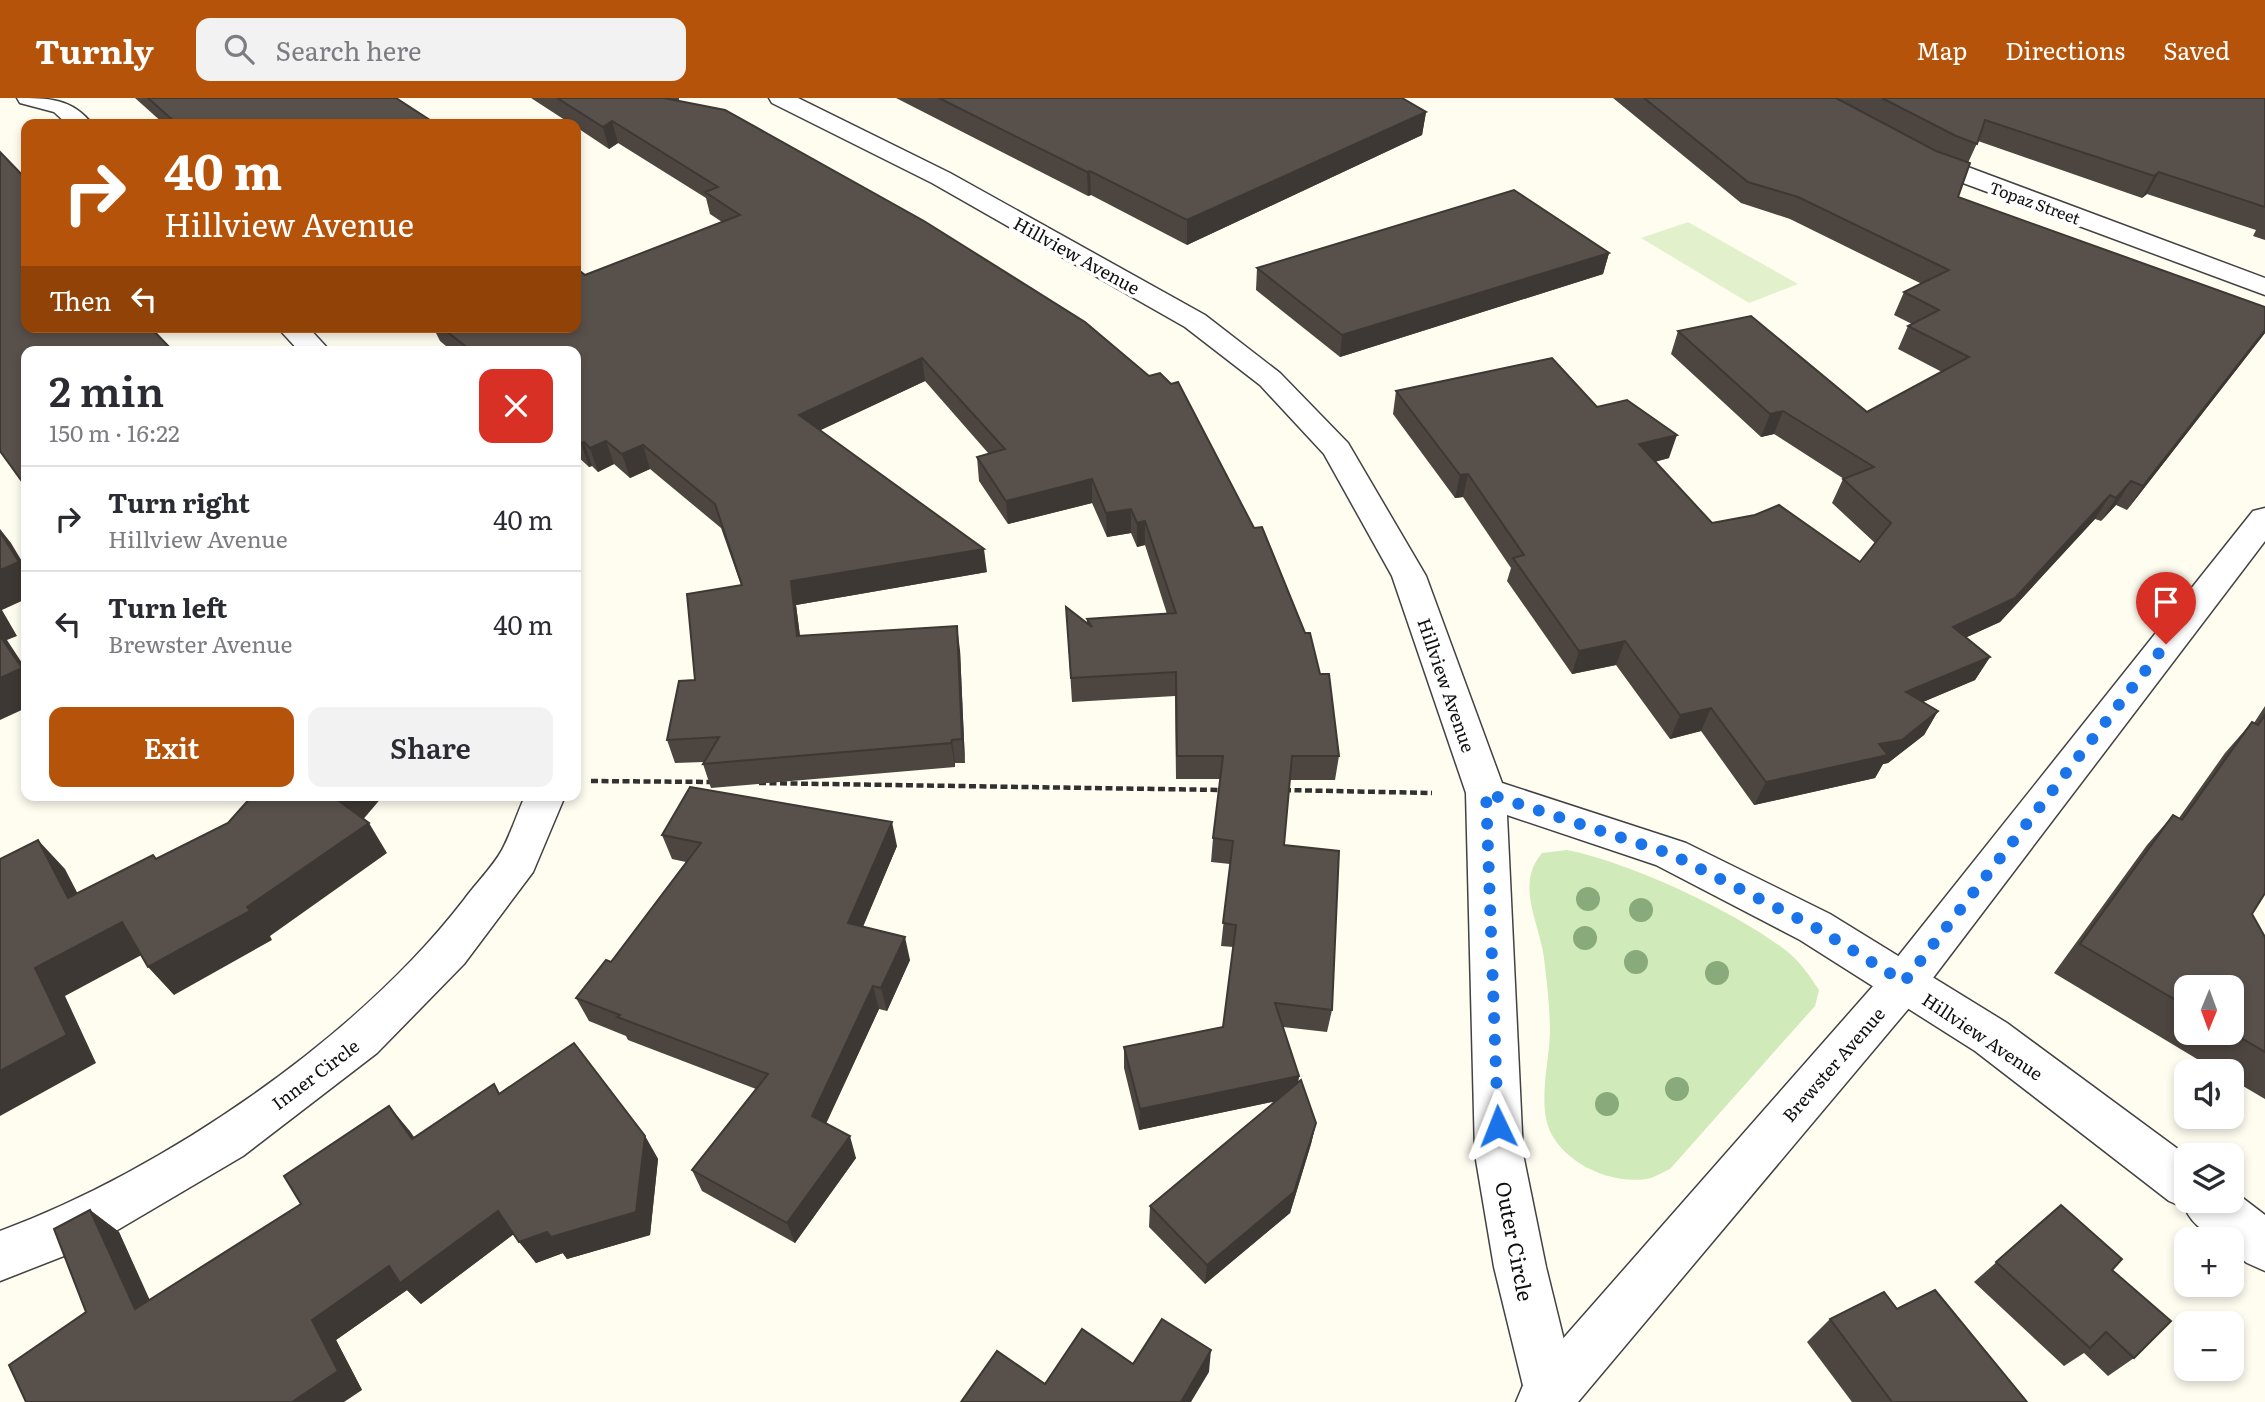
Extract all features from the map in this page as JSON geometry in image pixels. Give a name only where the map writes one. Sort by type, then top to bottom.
[{"type":"street","points":[[28,98],[62,107],[75,119]]},
{"type":"street","name":"Hillview Avenue","points":[[780,98],[941,178],[1195,321],[1270,379],[1338,450],[1409,576],[1486,793],[1671,854],[1815,927],[1991,1037],[2174,1176]]},
{"type":"street","name":"Topaz Street","points":[[1892,141],[1937,165],[2265,287]]},
{"type":"street","points":[[297,333],[311,346]]},
{"type":"street","name":"Brewster Avenue","points":[[1546,1397],[1904,982],[2265,518]]},
{"type":"street","name":"Outer Circle","points":[[1486,793],[1499,1154],[1546,1397]]},
{"type":"street","name":"Inner Circle","points":[[0,1256],[74,1228],[226,1140],[361,1040],[449,951],[517,860],[543,801]]},
{"type":"street","points":[[2223,1213],[2265,1246]]},
{"type":"path","points":[[590,781],[727,783]]},
{"type":"path","points":[[755,783],[1238,790]]},
{"type":"path","points":[[1279,790],[1486,793]]},
{"type":"green space","points":[[1688,222],[1798,284],[1749,303],[1641,238]]},
{"type":"green space","points":[[1567,850],[1620,865],[1650,877],[1738,919],[1789,953],[1819,990],[1815,1006],[1670,1169],[1649,1178],[1615,1178],[1584,1166],[1559,1146],[1546,1118],[1544,1097],[1550,1033],[1549,1005],[1544,958],[1529,891],[1530,878],[1542,853]]},
{"type":"building","points":[[148,98],[396,98],[428,119],[171,119]]},
{"type":"building","points":[[557,98],[664,98],[725,110],[924,221],[1085,322],[1149,376],[1160,373],[1171,384],[1178,382],[1254,528],[1262,527],[1305,633],[1310,633],[1320,674],[1329,674],[1339,756],[1292,756],[1284,845],[1339,851],[1332,1010],[1275,1003],[1299,1076],[1140,1109],[1124,1047],[1223,1027],[1236,925],[1223,923],[1233,841],[1213,838],[1223,756],[1177,756],[1176,672],[1071,678],[1066,607],[1092,627],[1087,619],[1176,613],[1145,521],[1137,523],[1131,509],[1106,513],[1092,479],[1006,501],[977,457],[1005,449],[922,358],[799,415],[984,549],[791,581],[797,636],[957,626],[962,739],[952,740],[951,743],[703,764],[719,737],[667,740],[679,681],[695,680],[687,594],[742,585],[715,504],[643,445],[622,454],[606,441],[590,448],[584,442],[581,443],[581,346],[465,346],[449,333],[581,333],[581,272],[585,275],[740,215],[705,192],[718,187],[612,121],[603,127]]},
{"type":"building","points":[[939,98],[1402,98],[1426,112],[1187,220]]},
{"type":"building","points":[[1644,98],[1836,98],[1936,151],[1970,163],[1958,197],[2265,307],[2265,330],[2143,486],[2131,481],[2116,498],[2110,495],[2015,598],[1953,627],[1990,657],[1906,692],[1938,711],[1902,740],[1879,744],[1888,755],[1766,782],[1711,708],[1680,715],[1625,641],[1579,651],[1513,558],[1524,555],[1468,474],[1460,475],[1396,391],[1552,358],[1597,407],[1627,400],[1677,435],[1639,444],[1712,523],[1755,515],[1779,505],[1860,562],[1891,523],[1843,479],[1874,467],[1783,411],[1770,414],[1678,331],[1751,316],[1867,412],[1969,357],[1908,326],[1939,310],[1904,292],[1949,270],[1798,197],[1748,182]]},
{"type":"building","points":[[1882,98],[2265,98],[2265,207],[2159,172],[2154,176],[1985,120],[1977,144]]},
{"type":"building","points":[[0,152],[21,174],[21,333],[156,333],[168,346],[21,346],[21,480],[0,451]]},
{"type":"building","points":[[1514,190],[1609,253],[1342,335],[1257,268]]},
{"type":"building","points":[[0,532],[19,562],[0,570]]},
{"type":"building","points":[[0,636],[21,668],[0,678]]},
{"type":"building","points":[[2265,715],[2265,893],[2252,914],[2265,937],[2265,1052],[2244,1040],[2244,975],[2174,975],[2174,999],[2080,944],[2173,815],[2182,820],[2252,722],[2258,725]]},
{"type":"building","points":[[690,787],[892,822],[848,923],[905,937],[881,988],[873,986],[812,1116],[850,1136],[787,1223],[692,1170],[768,1074],[617,1017],[620,1015],[576,998],[606,960],[611,962],[701,843],[662,835]]},
{"type":"building","points":[[248,801],[339,801],[369,823],[247,907],[250,911],[148,967],[122,922],[35,968],[67,1035],[0,1071],[0,859],[38,840],[68,898],[153,855],[156,859],[228,823]]},
{"type":"building","points":[[574,1043],[645,1136],[636,1212],[551,1237],[547,1232],[519,1242],[498,1211],[400,1283],[389,1266],[312,1320],[338,1371],[292,1402],[26,1402],[9,1365],[86,1312],[54,1229],[90,1210],[135,1309],[301,1204],[284,1176],[389,1106],[412,1139],[494,1084],[499,1094]]},
{"type":"building","points":[[1301,1080],[1316,1123],[1294,1192],[1207,1265],[1150,1206]]},
{"type":"building","points":[[2061,1205],[2122,1259],[2112,1270],[2171,1321],[2134,1358],[2106,1332],[2090,1348],[1996,1262]]},
{"type":"building","points":[[1935,1290],[2027,1402],[1892,1402],[1830,1319],[1884,1292],[1897,1309]]},
{"type":"building","points":[[1162,1319],[1211,1350],[1181,1402],[961,1402],[997,1351],[1045,1384],[1082,1329],[1133,1364]]},
{"type":"route","points":[[1498,1126],[1486,793],[1671,854],[1815,927],[1904,982],[2166,644]]}]
